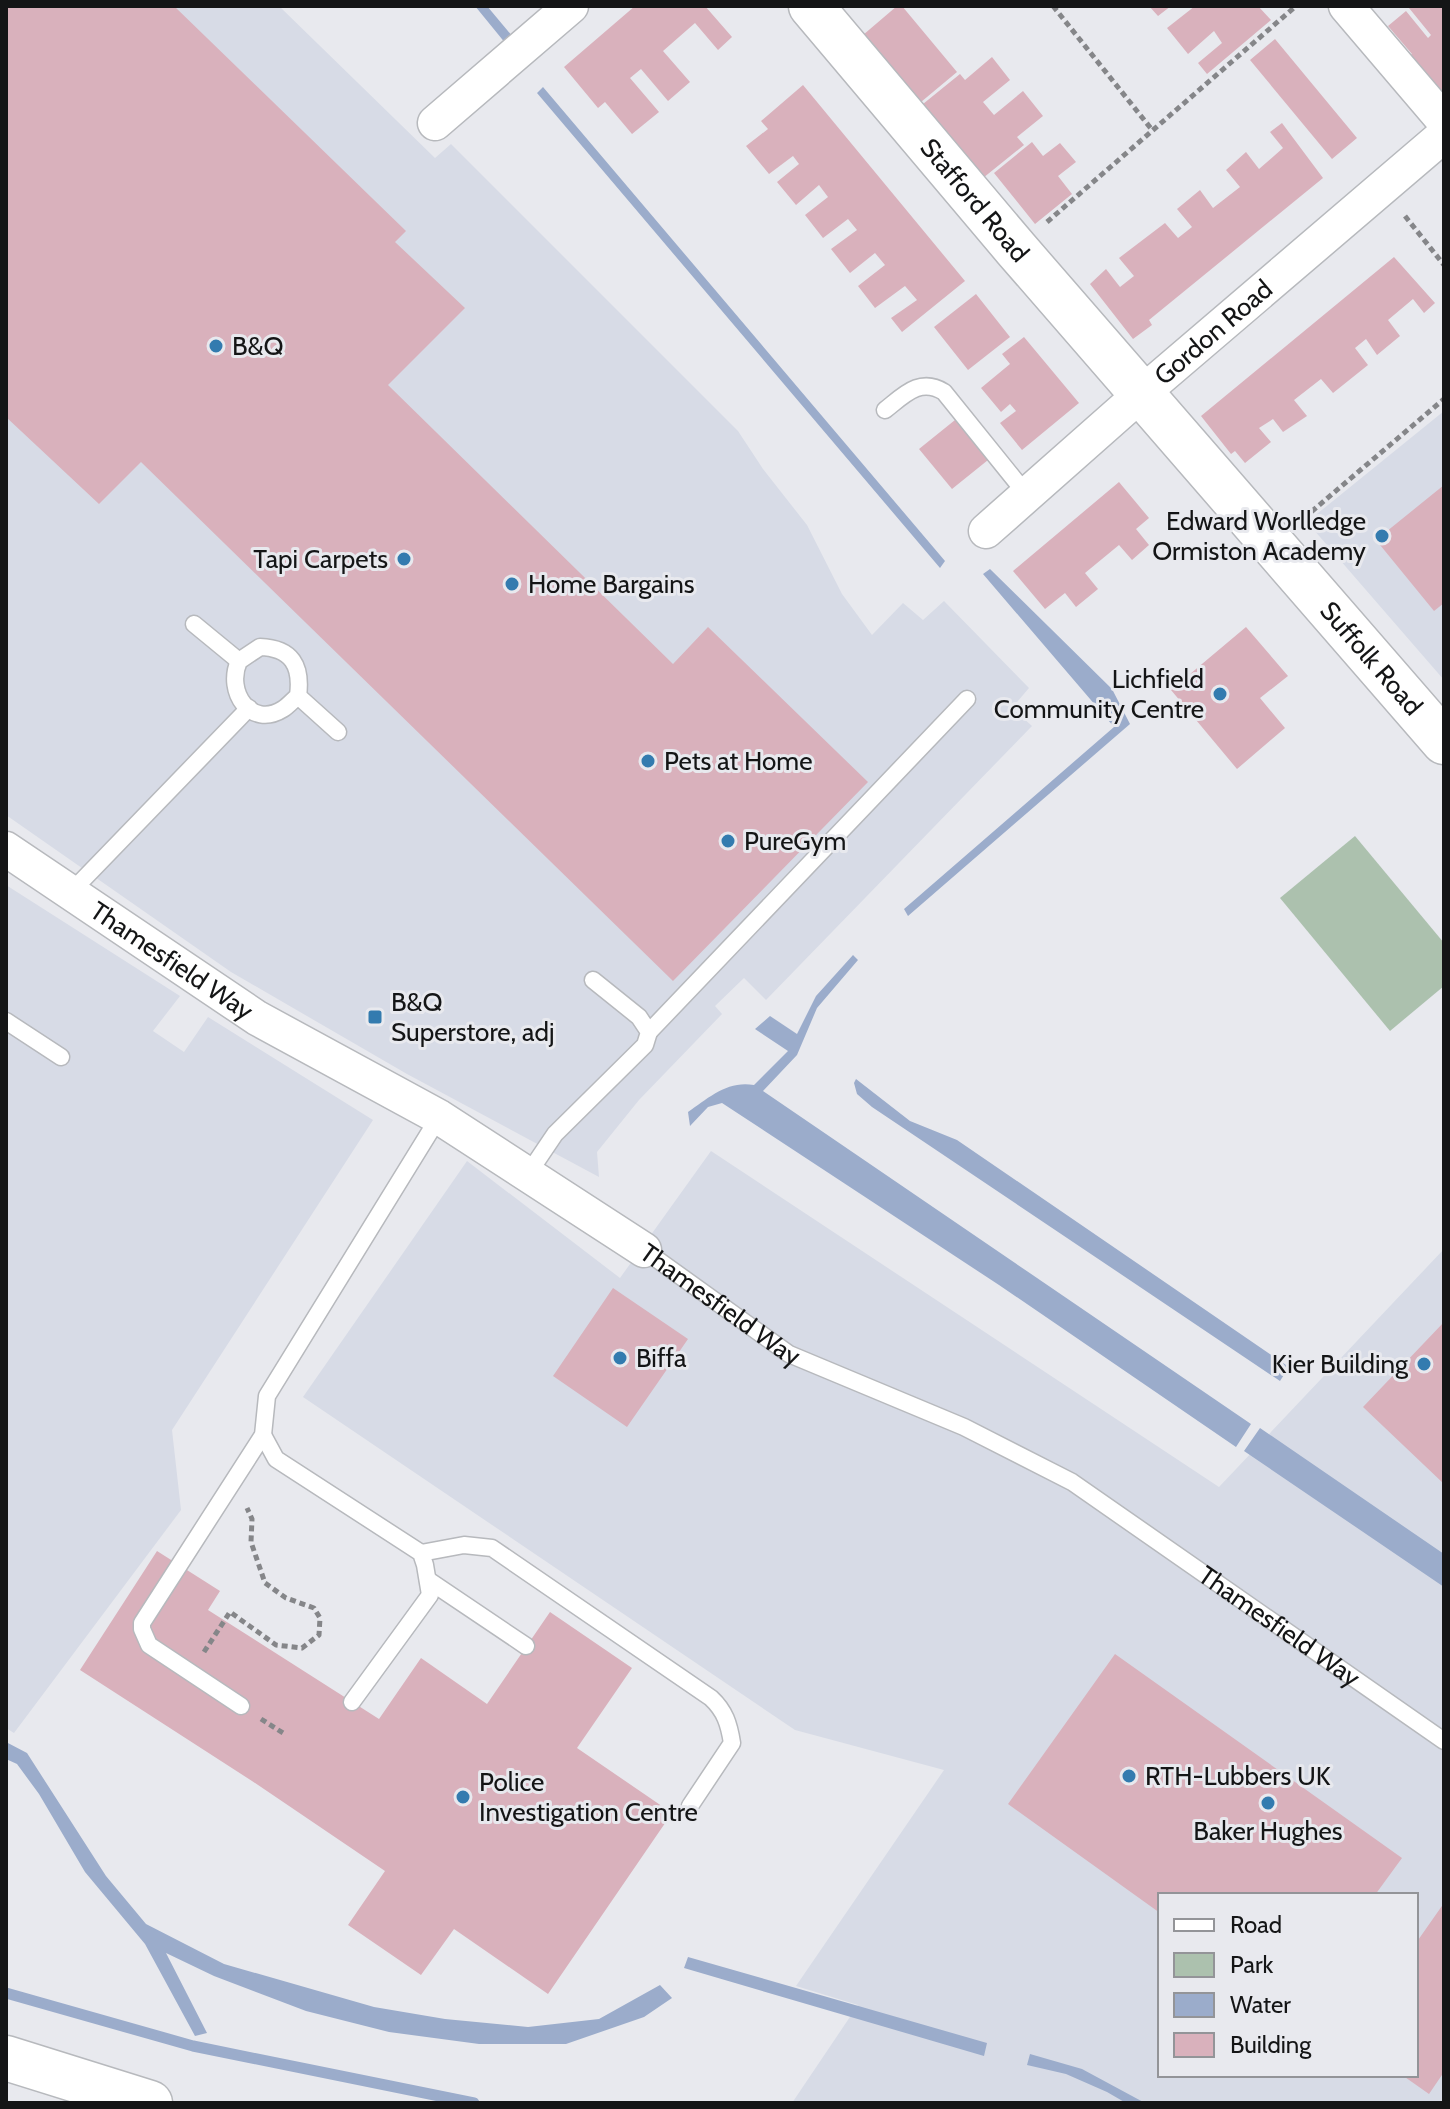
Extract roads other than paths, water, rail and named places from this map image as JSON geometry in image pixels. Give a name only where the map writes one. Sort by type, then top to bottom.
[{"type":"main road","name":"Stafford Road","points":[[811,6],[1141,394]]},
{"type":"main road","name":"Suffolk Road","points":[[1141,394],[1444,742]]},
{"type":"main road","points":[[6,2058],[150,2103]]},
{"type":"street","points":[[435,123],[571,6]]},
{"type":"street","points":[[1346,6],[1444,121]]},
{"type":"street","name":"Gordon Road","points":[[986,531],[1444,135]]},
{"type":"street","name":"Thamesfield Way","points":[[6,849],[257,1018],[439,1117],[644,1250]]},
{"type":"lane","points":[[885,410],[912,388],[929,385],[944,392],[1027,495]]},
{"type":"lane","points":[[194,624],[239,661]]},
{"type":"lane","points":[[260,647],[272,647],[287,654],[294,662],[299,677],[298,696],[277,712],[265,713],[249,708],[236,694],[233,682],[239,661],[260,647]]},
{"type":"lane","points":[[298,696],[338,732]]},
{"type":"lane","points":[[528,1174],[555,1134],[645,1045],[649,1032],[967,699]]},
{"type":"lane","points":[[71,892],[249,708]]},
{"type":"lane","points":[[593,980],[639,1017],[649,1032]]},
{"type":"lane","points":[[6,1021],[61,1057]]},
{"type":"lane","points":[[241,1706],[149,1645],[142,1623],[263,1435],[267,1396],[439,1117]]},
{"type":"lane","name":"Thamesfield Way","points":[[644,1250],[789,1354],[816,1368],[964,1427],[1072,1482],[1444,1741]]},
{"type":"lane","points":[[263,1435],[276,1459],[283,1465],[421,1553],[430,1595],[352,1702]]},
{"type":"lane","points":[[421,1553],[464,1545],[492,1548],[723,1709],[732,1743],[690,1806]]},
{"type":"lane","points":[[428,1580],[526,1646]]},
{"type":"water","points":[[475,6],[487,6],[513,37],[506,44]]},
{"type":"water","points":[[543,87],[945,561],[940,568],[537,93]]},
{"type":"water","points":[[990,569],[1112,689],[1130,724],[908,916],[904,909],[1114,727],[983,574]]},
{"type":"water","points":[[853,955],[858,960],[817,1008],[797,1055],[763,1091],[1251,1424],[1236,1447],[999,1285],[722,1103],[708,1107],[690,1126],[688,1112],[727,1088],[754,1085],[788,1051],[755,1029],[770,1016],[797,1034],[816,996]]},
{"type":"water","points":[[856,1079],[910,1121],[957,1140],[1289,1367],[1280,1381],[872,1107],[857,1094]]},
{"type":"water","points":[[1260,1428],[1444,1554],[1444,1587],[1244,1451]]},
{"type":"water","points":[[6,1742],[27,1753],[106,1876],[146,1924],[224,1964],[374,2007],[445,2019],[528,2027],[599,2019],[660,1985],[672,1998],[644,2017],[566,2044],[479,2044],[389,2032],[306,2011],[214,1976],[166,1953],[207,2033],[195,2036],[145,1944],[85,1872],[39,1794],[17,1764],[6,1759]]},
{"type":"water","points":[[688,1957],[987,2043],[984,2056],[684,1968]]},
{"type":"water","points":[[1030,2054],[1082,2069],[1145,2103],[1126,2103],[1066,2074],[1027,2065]]},
{"type":"waterway","points":[[6,1993],[193,2046],[474,2103]]},
{"type":"place","name":"B&Q","points":[[216,346]]},
{"type":"place","name":"Edward Worlledge Ormiston Academy","points":[[1382,536]]},
{"type":"place","name":"Tapi Carpets","points":[[404,559]]},
{"type":"place","name":"Home Bargains","points":[[512,584]]},
{"type":"place","name":"Lichfield Community Centre","points":[[1220,694]]},
{"type":"place","name":"Pets at Home","points":[[648,761]]},
{"type":"place","name":"PureGym","points":[[728,841]]},
{"type":"place","name":"B&Q Superstore, adj","points":[[375,1017]]},
{"type":"place","name":"Biffa","points":[[620,1358]]},
{"type":"place","name":"Kier Building","points":[[1424,1364]]},
{"type":"place","name":"RTH-Lubbers UK","points":[[1129,1776]]},
{"type":"place","name":"Police Investigation Centre","points":[[463,1797]]},
{"type":"place","name":"Baker Hughes","points":[[1268,1803]]}]
